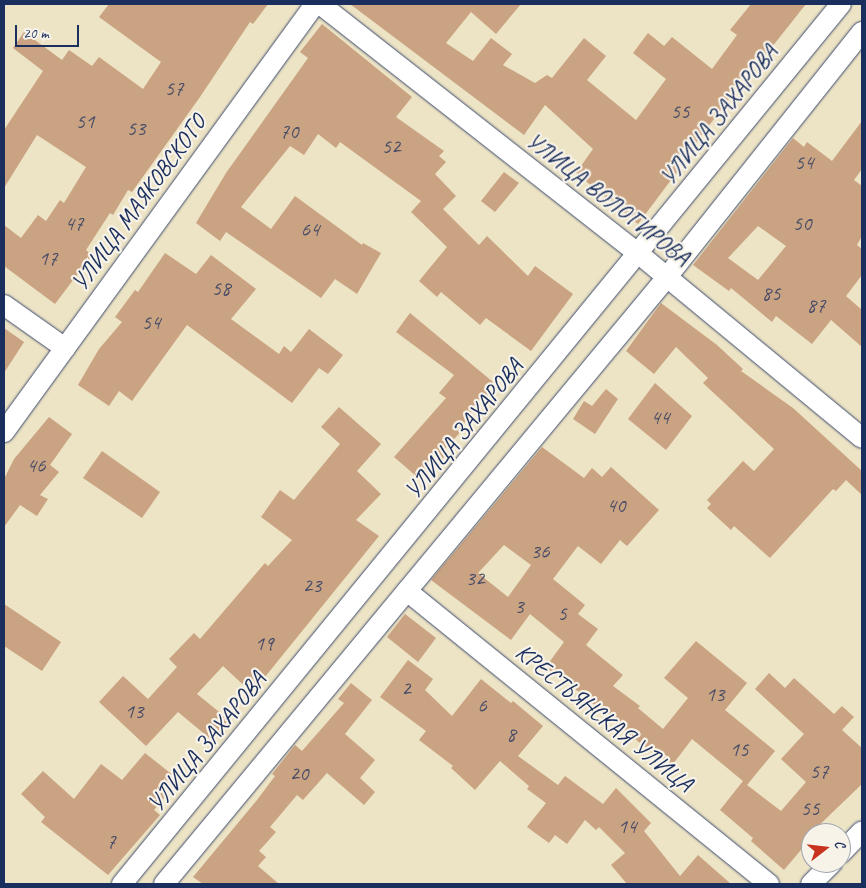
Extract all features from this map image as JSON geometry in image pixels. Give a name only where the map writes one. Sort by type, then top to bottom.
[{"type":"street","name":"УЛИЦА МАЯКОВСКОГО","points":[[4,432],[315,4]]},
{"type":"street","name":"УЛИЦА ВОЛОГИРОВА","points":[[320,4],[639,254],[862,438]]},
{"type":"street","name":"УЛИЦА ЗАХАРОВА","points":[[122,884],[639,254],[841,4]]},
{"type":"street","points":[[164,884],[667,277],[862,32]]},
{"type":"street","points":[[4,305],[65,348]]},
{"type":"street","name":"КРЕСТЬЯНСКАЯ УЛИЦА","points":[[407,591],[769,884]]},
{"type":"street","points":[[851,843],[862,831]]},
{"type":"street","points":[[811,884],[822,873]]},
{"type":"building","points":[[109,4],[268,4],[253,24],[250,22],[200,97],[132,192],[128,190],[113,215],[110,213],[86,250],[92,255],[55,304],[4,266],[4,225],[21,238],[38,215],[46,221],[60,200],[64,203],[86,167],[37,135],[4,188],[4,130],[43,71],[13,48],[24,32],[62,60],[69,50],[92,66],[99,57],[143,89],[161,62],[99,17]]},
{"type":"building","points":[[350,4],[521,4],[496,34],[471,12],[446,43],[473,61],[491,38],[512,54],[503,65],[535,83],[547,75],[552,78],[584,38],[606,56],[587,80],[636,120],[666,79],[633,53],[648,33],[664,46],[672,37],[712,69],[737,35],[730,30],[751,4],[806,4],[764,57],[759,53],[734,86],[737,88],[690,151],[692,152],[638,224],[576,173],[593,149],[545,105],[524,135]]},
{"type":"building","points":[[322,24],[412,97],[396,117],[444,151],[439,156],[446,162],[435,174],[456,196],[443,209],[479,245],[487,236],[528,276],[535,266],[573,294],[531,351],[486,318],[480,325],[441,292],[437,297],[419,281],[447,247],[411,212],[421,201],[340,142],[336,148],[318,134],[304,155],[290,146],[241,207],[271,229],[295,196],[362,245],[363,243],[381,253],[357,294],[335,279],[321,298],[226,232],[220,241],[196,223],[226,173],[308,58],[300,52]]},
{"type":"building","points":[[862,121],[862,169],[854,180],[862,186],[862,236],[857,245],[862,249],[862,275],[846,296],[862,310],[862,347],[831,320],[812,344],[776,316],[772,322],[731,288],[729,291],[693,265],[793,138],[804,147],[807,142],[832,161]],"holes":[[[758,226],[786,246],[758,280],[728,258]]]},
{"type":"building","points":[[504,172],[519,183],[495,212],[481,201]]},
{"type":"building","points":[[165,253],[196,274],[211,255],[256,289],[231,319],[279,354],[284,346],[291,352],[309,329],[343,355],[328,374],[319,368],[292,403],[187,325],[132,401],[119,391],[109,406],[78,385],[99,349],[122,322],[115,317],[135,290],[138,292]]},
{"type":"building","points":[[661,303],[717,345],[743,369],[741,371],[793,408],[862,471],[862,495],[846,480],[836,491],[833,489],[770,558],[734,526],[731,530],[707,508],[711,504],[707,500],[743,461],[754,471],[774,449],[703,383],[708,378],[676,347],[654,374],[626,351]]},
{"type":"building","points":[[410,313],[499,387],[487,404],[479,399],[463,425],[465,427],[445,449],[448,452],[423,482],[394,457],[446,398],[439,393],[454,375],[396,332]]},
{"type":"building","points":[[4,328],[24,342],[4,373]]},
{"type":"building","points":[[655,383],[692,416],[666,450],[628,419]]},
{"type":"building","points":[[606,389],[618,399],[595,434],[573,419],[584,401],[592,406]]},
{"type":"building","points":[[339,407],[381,444],[357,471],[381,494],[356,520],[379,536],[252,693],[223,666],[197,694],[229,720],[213,741],[178,712],[146,746],[99,702],[123,676],[148,699],[177,667],[169,659],[194,633],[200,639],[265,563],[268,566],[292,540],[261,517],[280,490],[294,500],[340,444],[321,427]]},
{"type":"building","points":[[49,417],[72,434],[50,465],[59,472],[40,495],[48,499],[37,516],[20,505],[4,527],[4,479],[14,459]]},
{"type":"building","points":[[542,447],[584,478],[592,468],[602,477],[611,467],[659,510],[627,546],[620,540],[601,564],[578,546],[553,579],[585,605],[578,614],[598,629],[586,645],[623,675],[613,686],[640,706],[638,708],[663,729],[688,698],[664,678],[696,641],[747,683],[725,710],[775,751],[747,785],[781,811],[806,782],[781,759],[804,734],[755,689],[769,673],[785,688],[794,678],[834,714],[842,706],[854,717],[842,730],[862,748],[862,784],[821,823],[801,823],[801,850],[784,870],[751,841],[753,838],[720,810],[743,781],[692,739],[670,768],[562,678],[545,668],[564,642],[530,614],[511,640],[431,580]],"holes":[[[504,545],[531,565],[508,597],[478,573]]]},
{"type":"building","points":[[102,451],[160,492],[142,518],[83,478]]},
{"type":"building","points":[[4,604],[61,642],[42,671],[4,646]]},
{"type":"building","points":[[405,614],[436,638],[418,662],[387,637]]},
{"type":"building","points":[[408,660],[433,679],[425,690],[452,716],[481,679],[511,703],[513,701],[543,726],[518,756],[558,785],[565,776],[603,804],[616,788],[651,823],[644,831],[680,876],[698,855],[731,884],[627,884],[611,865],[625,853],[599,827],[596,830],[585,820],[567,844],[555,835],[549,843],[527,827],[546,803],[527,789],[529,786],[500,761],[475,790],[451,768],[453,766],[419,740],[426,731],[380,697]]},
{"type":"building","points":[[351,683],[372,700],[345,734],[375,760],[360,778],[375,792],[364,805],[327,773],[303,800],[297,795],[270,827],[276,832],[259,851],[266,857],[258,866],[279,884],[203,884],[193,877],[257,800],[275,776],[272,774],[295,745],[302,751],[344,703],[338,699]]},
{"type":"building","points":[[145,753],[179,780],[154,810],[160,815],[108,875],[41,822],[45,817],[21,794],[43,771],[74,799],[101,764],[122,780]]}]
